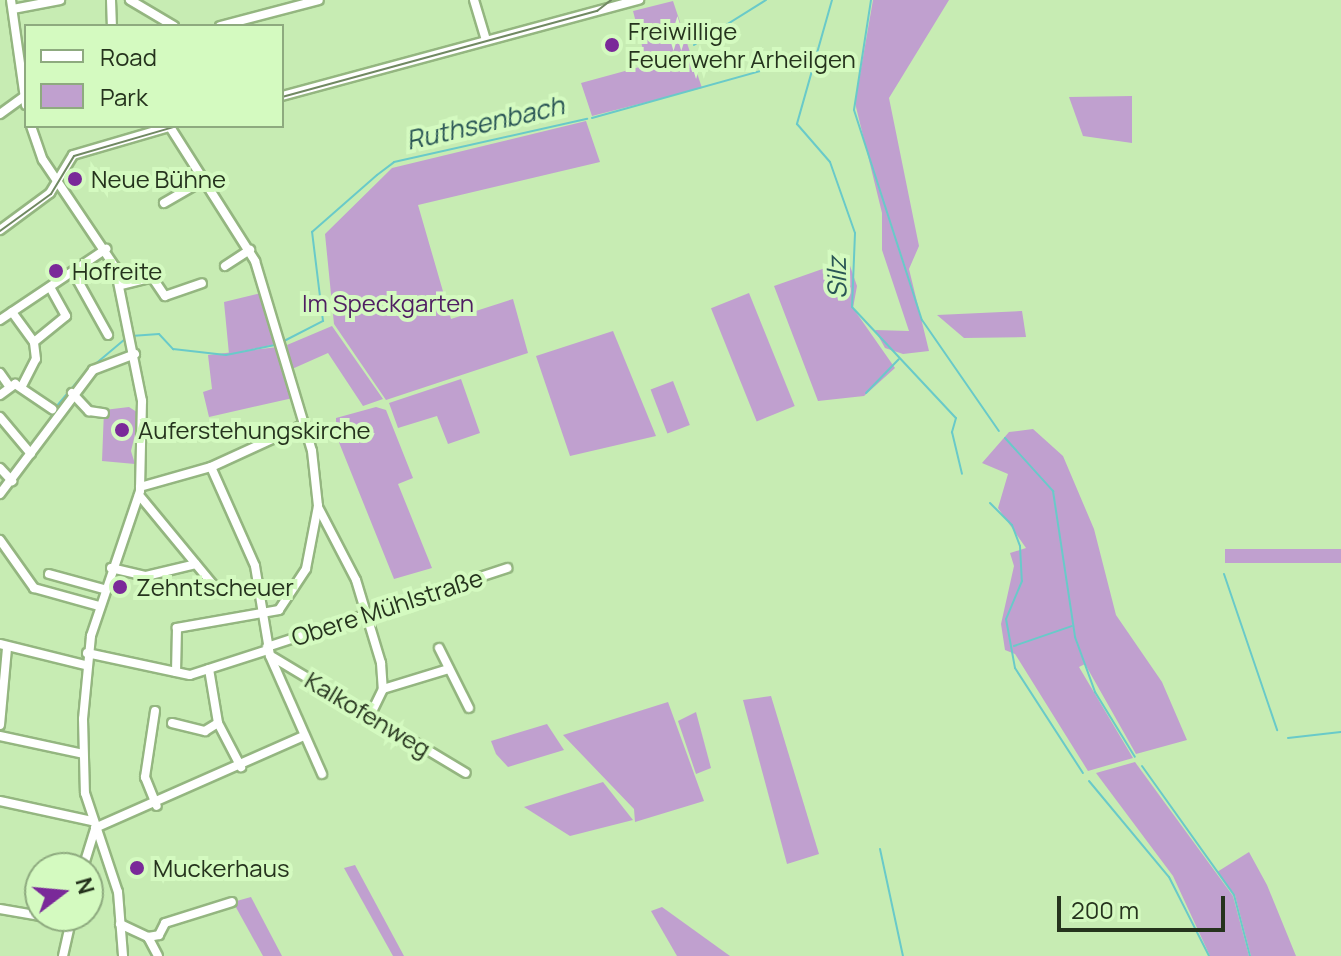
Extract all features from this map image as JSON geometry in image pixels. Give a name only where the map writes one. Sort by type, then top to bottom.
[{"type":"street","points":[[24,91],[12,4],[60,0]]},
{"type":"street","points":[[111,0],[112,24]]},
{"type":"street","points":[[130,0],[171,24]]},
{"type":"street","points":[[227,24],[319,0]]},
{"type":"street","points":[[474,0],[486,40]]},
{"type":"street","points":[[596,9],[617,0]]},
{"type":"street","points":[[284,95],[596,9],[639,0]]},
{"type":"street","points":[[0,114],[24,99]]},
{"type":"street","points":[[32,128],[57,182],[106,249],[121,285],[135,354],[140,491],[104,589],[87,653],[83,754],[94,824],[120,924],[123,956]]},
{"type":"street","points":[[173,128],[250,250],[305,424],[318,506],[367,614],[383,689],[371,714]]},
{"type":"street","points":[[0,230],[57,182],[73,155],[140,130]]},
{"type":"street","points":[[164,203],[204,180]]},
{"type":"street","points":[[0,320],[106,249]]},
{"type":"street","points":[[225,266],[250,250]]},
{"type":"street","points":[[73,272],[108,335]]},
{"type":"street","points":[[121,285],[152,277],[165,296],[202,283]]},
{"type":"street","points":[[34,342],[65,319],[50,287]]},
{"type":"street","points":[[12,312],[34,342],[36,359],[22,386]]},
{"type":"street","points":[[0,494],[72,393],[103,362],[135,354]]},
{"type":"street","points":[[0,373],[9,386]]},
{"type":"street","points":[[0,395],[9,386],[22,386],[52,409]]},
{"type":"street","points":[[72,393],[89,411],[104,413]]},
{"type":"street","points":[[0,417],[28,451]]},
{"type":"street","points":[[140,491],[211,467],[305,424]]},
{"type":"street","points":[[211,467],[250,551],[268,651],[322,774]]},
{"type":"street","points":[[0,468],[10,479]]},
{"type":"street","points":[[140,491],[214,586]]},
{"type":"street","points":[[176,672],[177,628],[279,610],[306,569],[318,506]]},
{"type":"street","points":[[0,540],[34,588],[99,606]]},
{"type":"street","points":[[111,568],[146,576],[196,564]]},
{"type":"street","name":"Obere Mühlstraße","points":[[87,653],[176,672],[209,669],[507,568]]},
{"type":"street","points":[[49,574],[104,589]]},
{"type":"street","points":[[0,725],[4,646],[85,665]]},
{"type":"street","points":[[439,648],[469,708]]},
{"type":"street","name":"Kalkofenweg","points":[[268,651],[466,773]]},
{"type":"street","points":[[209,669],[218,723],[241,767]]},
{"type":"street","points":[[383,689],[449,669]]},
{"type":"street","points":[[155,711],[145,777],[157,806]]},
{"type":"street","points":[[172,723],[205,731],[218,723]]},
{"type":"street","points":[[0,736],[83,754]]},
{"type":"street","points":[[0,801],[94,824],[157,806],[304,736]]},
{"type":"street","points":[[87,852],[94,824]]},
{"type":"street","points":[[120,924],[148,937],[159,935],[165,923],[232,902]]},
{"type":"street","points":[[0,909],[24,913]]},
{"type":"street","points":[[63,956],[69,932]]},
{"type":"street","points":[[148,937],[158,956]]},
{"type":"green space","points":[[873,0],[949,0],[889,98],[919,246],[909,269],[929,351],[903,354],[885,348],[875,330],[909,331],[882,250],[882,213],[855,103]]},
{"type":"green space","points":[[673,1],[702,88],[592,116],[581,83],[647,65],[633,11]]},
{"type":"green space","points":[[1132,96],[1132,143],[1083,136],[1069,97]]},
{"type":"green space","name":"Im Speckgarten","points":[[586,121],[600,162],[418,205],[451,319],[513,299],[528,353],[386,400],[334,324],[325,234],[392,168]]},
{"type":"green space","points":[[848,260],[857,286],[853,308],[895,368],[864,396],[818,401],[774,286]]},
{"type":"green space","points":[[261,293],[276,344],[229,354],[224,302]]},
{"type":"green space","points":[[749,293],[795,406],[757,421],[711,308]]},
{"type":"green space","points":[[1022,311],[1026,337],[964,338],[937,315]]},
{"type":"green space","points":[[332,326],[383,399],[363,406],[328,353],[292,369],[287,345]]},
{"type":"green space","points":[[613,331],[656,436],[570,456],[536,356]]},
{"type":"green space","points":[[278,347],[293,398],[209,417],[203,392],[212,389],[208,355]]},
{"type":"green space","points":[[461,379],[480,433],[448,444],[437,416],[398,428],[389,403]]},
{"type":"green space","points":[[673,381],[690,425],[667,433],[651,390]]},
{"type":"green space","points":[[129,407],[140,414],[131,451],[135,464],[102,461],[104,410]]},
{"type":"green space","points":[[376,407],[386,410],[413,478],[398,484],[432,568],[394,579],[336,435],[336,418]]},
{"type":"green space","points":[[1033,429],[1063,456],[1094,529],[1116,615],[1162,682],[1187,740],[1136,754],[1085,664],[1079,667],[1133,758],[1088,771],[1015,654],[1005,650],[1001,624],[1014,566],[1010,553],[1026,548],[998,508],[1008,474],[982,463],[1009,432]]},
{"type":"green space","points":[[1225,549],[1341,549],[1341,563],[1225,563]]},
{"type":"green space","points":[[771,696],[819,854],[787,864],[743,700]]},
{"type":"green space","points":[[668,702],[704,801],[635,822],[634,809],[563,735]]},
{"type":"green space","points":[[696,712],[711,768],[696,774],[678,721]]},
{"type":"green space","points":[[547,724],[564,750],[508,767],[496,754],[491,741]]},
{"type":"green space","points":[[1135,762],[1233,896],[1249,956],[1210,956],[1173,876],[1096,773]]},
{"type":"green space","points":[[603,782],[633,820],[570,836],[524,807]]},
{"type":"green space","points":[[1249,852],[1267,885],[1296,956],[1251,956],[1235,895],[1217,872]]},
{"type":"green space","points":[[355,865],[404,956],[393,956],[344,868]]},
{"type":"green space","points":[[251,897],[282,956],[263,956],[233,902]]},
{"type":"green space","points":[[662,907],[730,956],[677,956],[651,911]]},
{"type":"waterway","points":[[694,45],[766,0]]},
{"type":"waterway","name":"Silz","points":[[832,0],[797,124],[830,162],[855,233],[852,307],[956,418],[952,432],[962,474]]},
{"type":"waterway","points":[[871,0],[854,110],[922,320],[999,431]]},
{"type":"waterway","name":"Ruthsenbach","points":[[592,118],[810,57]]},
{"type":"waterway","name":"Ruthsenbach","points":[[284,341],[323,321],[312,232],[394,162],[587,119]]},
{"type":"waterway","name":"Ruthsenbach","points":[[131,336],[159,334],[173,349],[226,355],[275,345]]},
{"type":"waterway","name":"Ruthsenbach","points":[[93,366],[125,339]]},
{"type":"waterway","points":[[866,393],[899,359]]},
{"type":"waterway","name":"Ruthsenbach","points":[[56,407],[88,369]]},
{"type":"waterway","name":"Ruthsenbach","points":[[47,425],[53,412]]},
{"type":"waterway","points":[[1005,438],[1053,491],[1075,637],[1095,692],[1135,757]]},
{"type":"waterway","points":[[990,503],[1012,525],[1020,546],[1022,581],[1006,619],[1015,668],[1083,773]]},
{"type":"waterway","points":[[1224,574],[1277,730]]},
{"type":"waterway","points":[[1014,646],[1072,626]]},
{"type":"waterway","points":[[1288,738],[1341,732]]},
{"type":"waterway","points":[[1142,766],[1234,895],[1250,956]]},
{"type":"waterway","points":[[1089,781],[1169,877],[1209,956]]},
{"type":"waterway","points":[[880,849],[903,956]]},
{"type":"tram line","points":[[284,96],[597,11],[611,0]]},
{"type":"tram line","points":[[0,231],[51,194],[74,156],[170,128]]},
{"type":"place","name":"Freiwillige Feuerwehr Arheilgen","points":[[612,45]]},
{"type":"place","name":"Neue Bühne","points":[[75,179]]},
{"type":"place","name":"Hofreite","points":[[56,271]]},
{"type":"place","name":"Auferstehungskirche","points":[[122,430]]},
{"type":"place","name":"Zehntscheuer","points":[[120,587]]},
{"type":"place","name":"Muckerhaus","points":[[137,868]]}]
